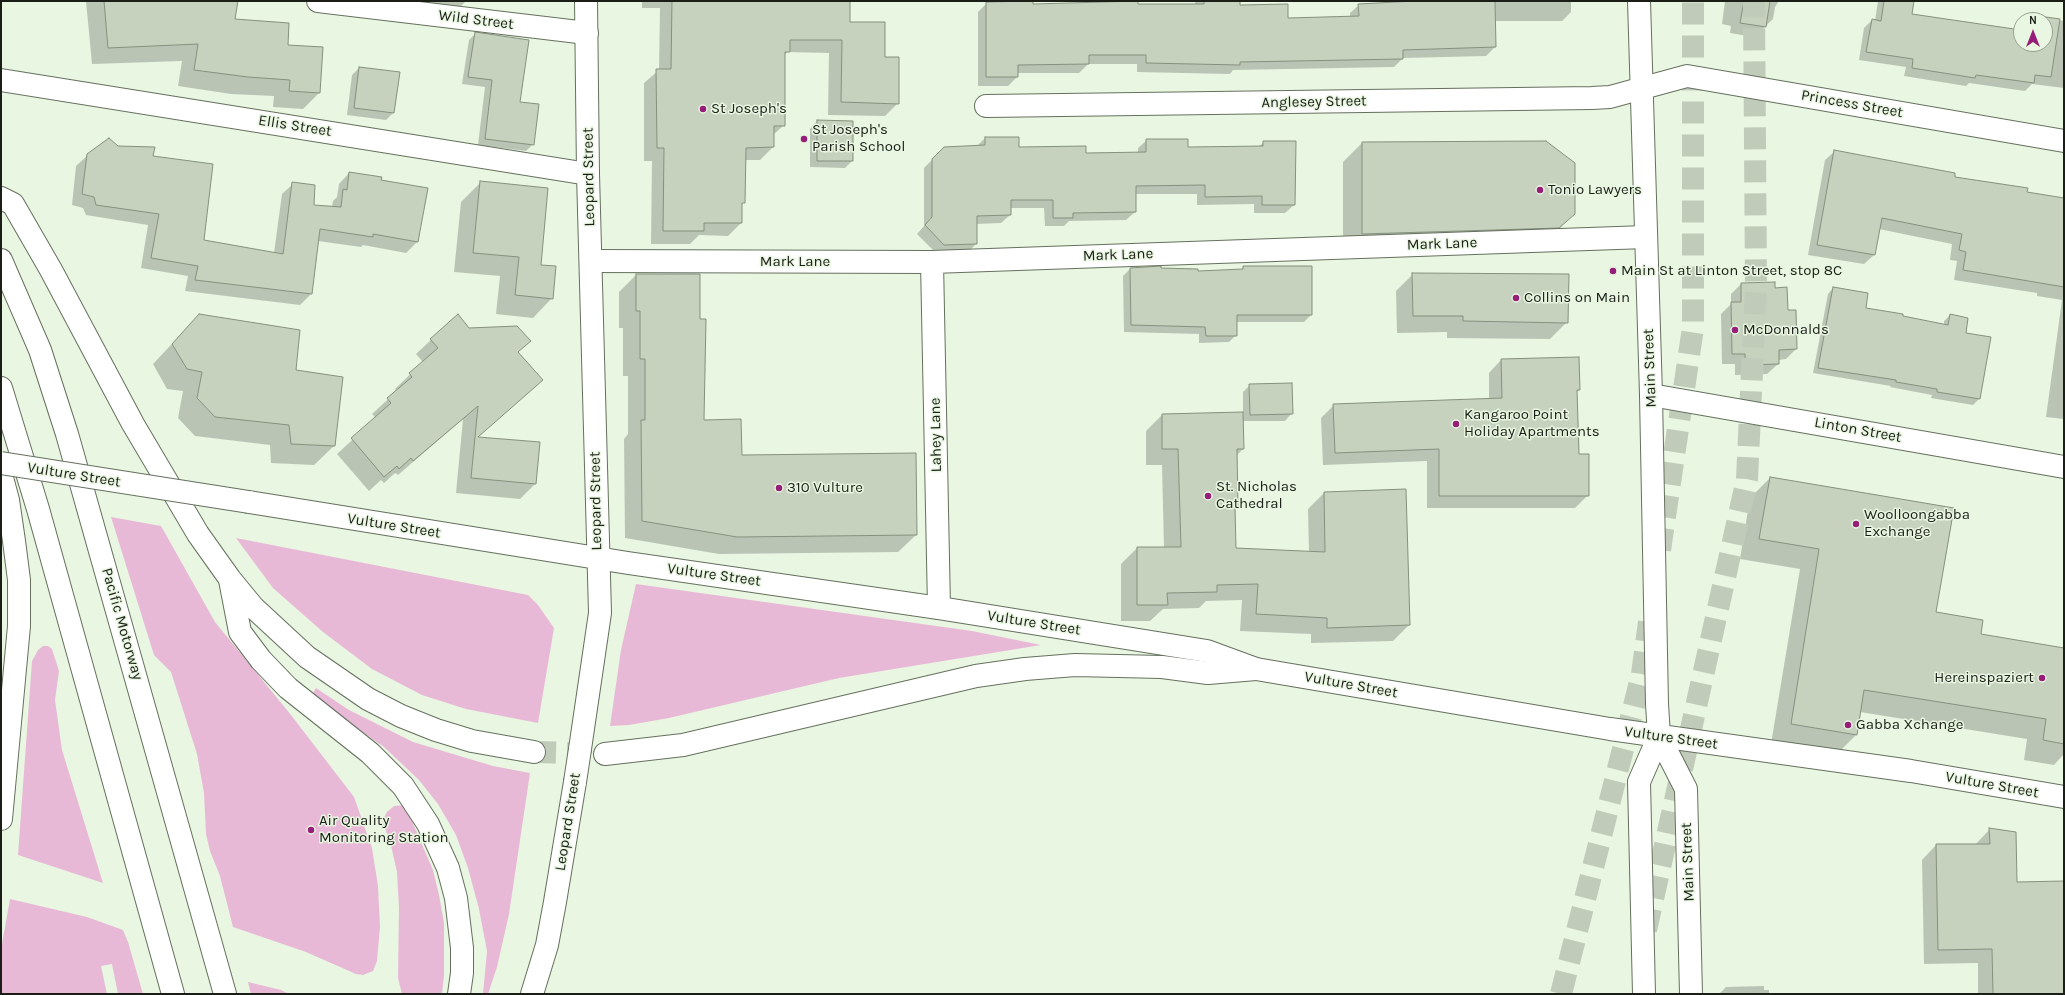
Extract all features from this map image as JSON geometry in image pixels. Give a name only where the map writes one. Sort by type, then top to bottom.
[{"type":"main road","name":"Wild Street","points":[[318,1],[587,33]]},
{"type":"main road","name":"Leopard Street","points":[[532,994],[547,945],[555,902],[575,782],[600,613],[597,558],[588,174],[586,1]]},
{"type":"main road","name":"Main Street","points":[[1639,1],[1651,395],[1659,736],[1639,782],[1644,994]]},
{"type":"main road","name":"Princess Street","points":[[1641,88],[1676,78],[1694,77],[2064,141]]},
{"type":"main road","name":"Ellis Street","points":[[1,80],[588,174]]},
{"type":"main road","name":"Anglesey Street","points":[[986,106],[1592,98],[1610,97],[1641,88]]},
{"type":"main road","points":[[1,198],[13,204],[51,270],[158,467],[198,534],[230,579],[253,607],[307,657],[368,699],[402,716],[436,730],[472,741],[534,752]]},
{"type":"main road","name":"Mark Lane","points":[[591,261],[932,262],[1646,237]]},
{"type":"main road","name":"Pacific Motorway","points":[[1,260],[40,350],[93,522],[224,989]]},
{"type":"main road","name":"Lahey Lane","points":[[932,262],[939,608]]},
{"type":"main road","points":[[1,388],[38,509],[173,994]]},
{"type":"main road","name":"Linton Street","points":[[1651,395],[2064,467]]},
{"type":"main road","name":"Vulture Street","points":[[1,463],[597,558],[939,608],[1207,651],[1256,669],[1610,729],[1911,771],[2064,797]]},
{"type":"main road","points":[[1,474],[14,541],[19,580],[19,626],[1,818]]},
{"type":"main road","points":[[230,579],[240,632],[261,660],[288,688],[370,753],[402,786],[428,824],[448,868],[456,898],[462,948],[462,974],[459,994]]},
{"type":"main road","points":[[605,754],[652,750],[698,742],[976,676],[1025,669],[1075,665],[1162,667],[1208,672],[1256,669]]},
{"type":"main road","name":"Main Street","points":[[1659,736],[1686,789],[1691,994]]},
{"type":"shaded area","points":[[111,517],[161,526],[215,622],[291,715],[354,797],[372,848],[378,886],[380,927],[377,961],[373,971],[363,975],[356,974],[306,952],[233,927],[220,876],[210,851],[206,834],[204,793],[197,754],[171,672],[154,655]]},
{"type":"shaded area","points":[[236,538],[528,595],[538,605],[554,628],[538,723],[466,709],[422,695],[372,669],[323,632],[273,588]]},
{"type":"shaded area","points":[[636,584],[972,631],[1041,645],[839,678],[669,718],[629,725],[610,726],[621,650]]},
{"type":"shaded area","points":[[43,646],[48,646],[52,649],[59,671],[55,700],[62,750],[103,883],[18,855],[32,661],[38,650]]},
{"type":"shaded area","points":[[316,688],[349,710],[413,742],[493,766],[530,773],[509,914],[497,967],[488,994],[483,994],[487,951],[479,909],[468,868],[456,835],[438,804],[419,780],[384,747],[311,696]]},
{"type":"shaded area","points":[[405,805],[433,870],[439,895],[444,923],[444,975],[442,994],[402,994],[398,978],[399,908],[397,872],[390,841],[382,821],[387,812],[394,806]]},
{"type":"shaded area","points":[[10,899],[87,917],[123,930],[143,994],[118,994],[112,964],[101,966],[107,994],[2,994],[2,944]]},
{"type":"shaded area","points":[[248,982],[281,990],[289,994],[251,994]]},
{"type":"building","points":[[104,1],[238,1],[235,19],[289,23],[288,45],[323,47],[320,93],[289,91],[290,80],[248,77],[194,70],[198,44],[108,48]]},
{"type":"building","points":[[672,1],[850,1],[850,22],[885,22],[885,57],[899,57],[899,104],[841,102],[842,40],[790,40],[790,52],[785,52],[785,126],[774,126],[774,147],[746,148],[745,203],[742,203],[742,223],[704,223],[704,231],[663,231],[664,148],[657,148],[656,69],[671,69]]},
{"type":"building","points":[[1033,1],[1033,4],[1138,1],[1138,4],[1204,4],[1204,1],[1240,1],[1240,5],[1288,4],[1288,18],[1359,16],[1358,4],[1415,1],[1495,1],[1496,47],[1403,50],[1403,59],[1240,62],[1240,65],[1146,63],[1146,55],[1089,55],[1089,64],[1018,65],[1018,77],[986,77],[986,2]]},
{"type":"building","points":[[1744,1],[1770,1],[1766,27],[1740,23]]},
{"type":"building","points":[[1884,1],[1914,1],[1912,14],[2013,29],[2013,52],[2053,52],[2053,18],[2060,19],[2051,77],[2035,75],[2034,83],[1976,75],[1975,78],[1912,68],[1913,59],[1866,52],[1872,19],[1881,21]]},
{"type":"building","points":[[475,32],[529,40],[520,102],[539,104],[534,145],[485,139],[492,80],[468,77]]},
{"type":"building","points":[[359,67],[400,72],[394,113],[354,108]]},
{"type":"building","points":[[817,120],[853,121],[853,161],[817,161]]},
{"type":"building","points":[[985,137],[1019,137],[1019,147],[1086,146],[1086,153],[1146,152],[1146,139],[1188,139],[1188,147],[1263,146],[1263,141],[1296,141],[1295,205],[1262,205],[1262,196],[1205,197],[1205,185],[1136,186],[1136,212],[1073,213],[1073,218],[1053,218],[1053,200],[1011,200],[1011,215],[977,216],[977,244],[944,245],[925,225],[932,217],[932,159],[944,147],[985,145]]},
{"type":"building","points":[[109,138],[118,146],[155,147],[153,156],[213,164],[204,240],[283,254],[292,182],[315,185],[314,205],[341,207],[343,189],[347,190],[349,172],[382,177],[381,180],[428,188],[418,242],[373,234],[373,237],[320,229],[312,294],[195,280],[198,266],[151,258],[159,214],[96,205],[94,197],[82,194],[87,154]]},
{"type":"building","points":[[1546,141],[1575,163],[1575,214],[1559,228],[1362,234],[1362,142]]},
{"type":"building","points":[[1834,150],[1955,173],[1955,177],[2028,188],[2027,192],[2064,198],[2064,287],[1963,270],[1966,252],[1959,250],[1962,234],[1882,218],[1875,255],[1817,245]]},
{"type":"building","points":[[480,181],[548,188],[541,265],[556,266],[553,299],[515,295],[519,257],[473,253]]},
{"type":"building","points":[[1161,266],[1161,268],[1198,269],[1198,271],[1243,269],[1243,266],[1312,266],[1312,315],[1237,315],[1237,336],[1206,336],[1205,327],[1131,325],[1130,268]]},
{"type":"building","name":"Collins on Main","points":[[1412,273],[1569,274],[1568,323],[1463,321],[1463,316],[1413,316]]},
{"type":"building","name":"310 Vulture","points":[[636,274],[700,274],[700,319],[706,319],[704,420],[741,419],[742,455],[916,453],[917,535],[737,537],[642,521],[641,420],[645,420],[645,359],[640,359],[640,311],[636,311]]},
{"type":"building","points":[[1775,282],[1775,288],[1787,287],[1788,310],[1796,310],[1797,349],[1779,350],[1779,364],[1745,365],[1745,354],[1732,354],[1731,302],[1741,302],[1741,283]]},
{"type":"building","points":[[1833,287],[1868,293],[1866,308],[1903,314],[1903,316],[1948,325],[1950,314],[1968,318],[1966,333],[1991,337],[1980,399],[1937,392],[1937,389],[1896,382],[1896,380],[1818,368]]},
{"type":"building","points":[[199,314],[300,330],[296,370],[343,377],[335,446],[291,444],[289,425],[215,417],[197,398],[202,372],[187,369],[172,344]]},
{"type":"building","points":[[458,314],[469,328],[517,326],[531,341],[518,352],[543,380],[478,437],[540,442],[536,484],[471,478],[478,406],[413,461],[411,458],[399,469],[397,466],[384,477],[351,438],[391,403],[387,398],[412,377],[409,373],[438,348],[430,339]]},
{"type":"building","points":[[1579,357],[1580,390],[1577,390],[1579,454],[1589,454],[1589,496],[1439,496],[1439,449],[1335,453],[1333,404],[1502,398],[1501,359]]},
{"type":"building","points":[[1292,383],[1293,414],[1250,415],[1249,384]]},
{"type":"building","points":[[1243,412],[1244,449],[1237,449],[1238,508],[1235,508],[1236,548],[1325,552],[1324,492],[1406,489],[1410,625],[1327,628],[1327,618],[1256,614],[1258,584],[1217,585],[1217,592],[1167,593],[1168,605],[1137,605],[1137,547],[1181,547],[1178,449],[1162,449],[1162,414]]},
{"type":"building","points":[[1770,477],[1954,508],[1936,612],[1983,620],[1981,634],[2064,648],[2064,744],[2043,740],[2046,719],[1864,690],[1857,735],[1791,724],[1819,549],[1759,539]]},
{"type":"building","points":[[1989,828],[2016,832],[2017,882],[2064,881],[2064,994],[1993,994],[1992,949],[1938,950],[1936,844],[1990,844]]},
{"type":"tunnel","points":[[1660,550],[1693,328],[1693,1]]},
{"type":"tunnel","points":[[1646,930],[1747,479],[1756,286],[1754,1]]},
{"type":"tunnel","points":[[1561,994],[1642,674],[1649,622]]},
{"type":"tunnel","points":[[534,752],[605,754]]},
{"type":"place","name":"St Joseph's","points":[[703,109]]},
{"type":"place","name":"St Joseph's Parish School","points":[[804,139]]},
{"type":"place","name":"Tonio Lawyers","points":[[1540,190]]},
{"type":"place","name":"Main St at Linton Street, stop 8C","points":[[1613,271]]},
{"type":"place","name":"Collins on Main","points":[[1516,298]]},
{"type":"place","name":"McDonnalds","points":[[1735,330]]},
{"type":"place","name":"Kangaroo Point Holiday Apartments","points":[[1456,424]]},
{"type":"place","name":"310 Vulture","points":[[779,488]]},
{"type":"place","name":"St. Nicholas Cathedral","points":[[1208,496]]},
{"type":"place","name":"Woolloongabba Exchange","points":[[1856,524]]},
{"type":"place","name":"Hereinspaziert","points":[[2042,678]]},
{"type":"place","name":"Gabba Xchange","points":[[1848,725]]},
{"type":"place","name":"Air Quality Monitoring Station","points":[[311,830]]}]
